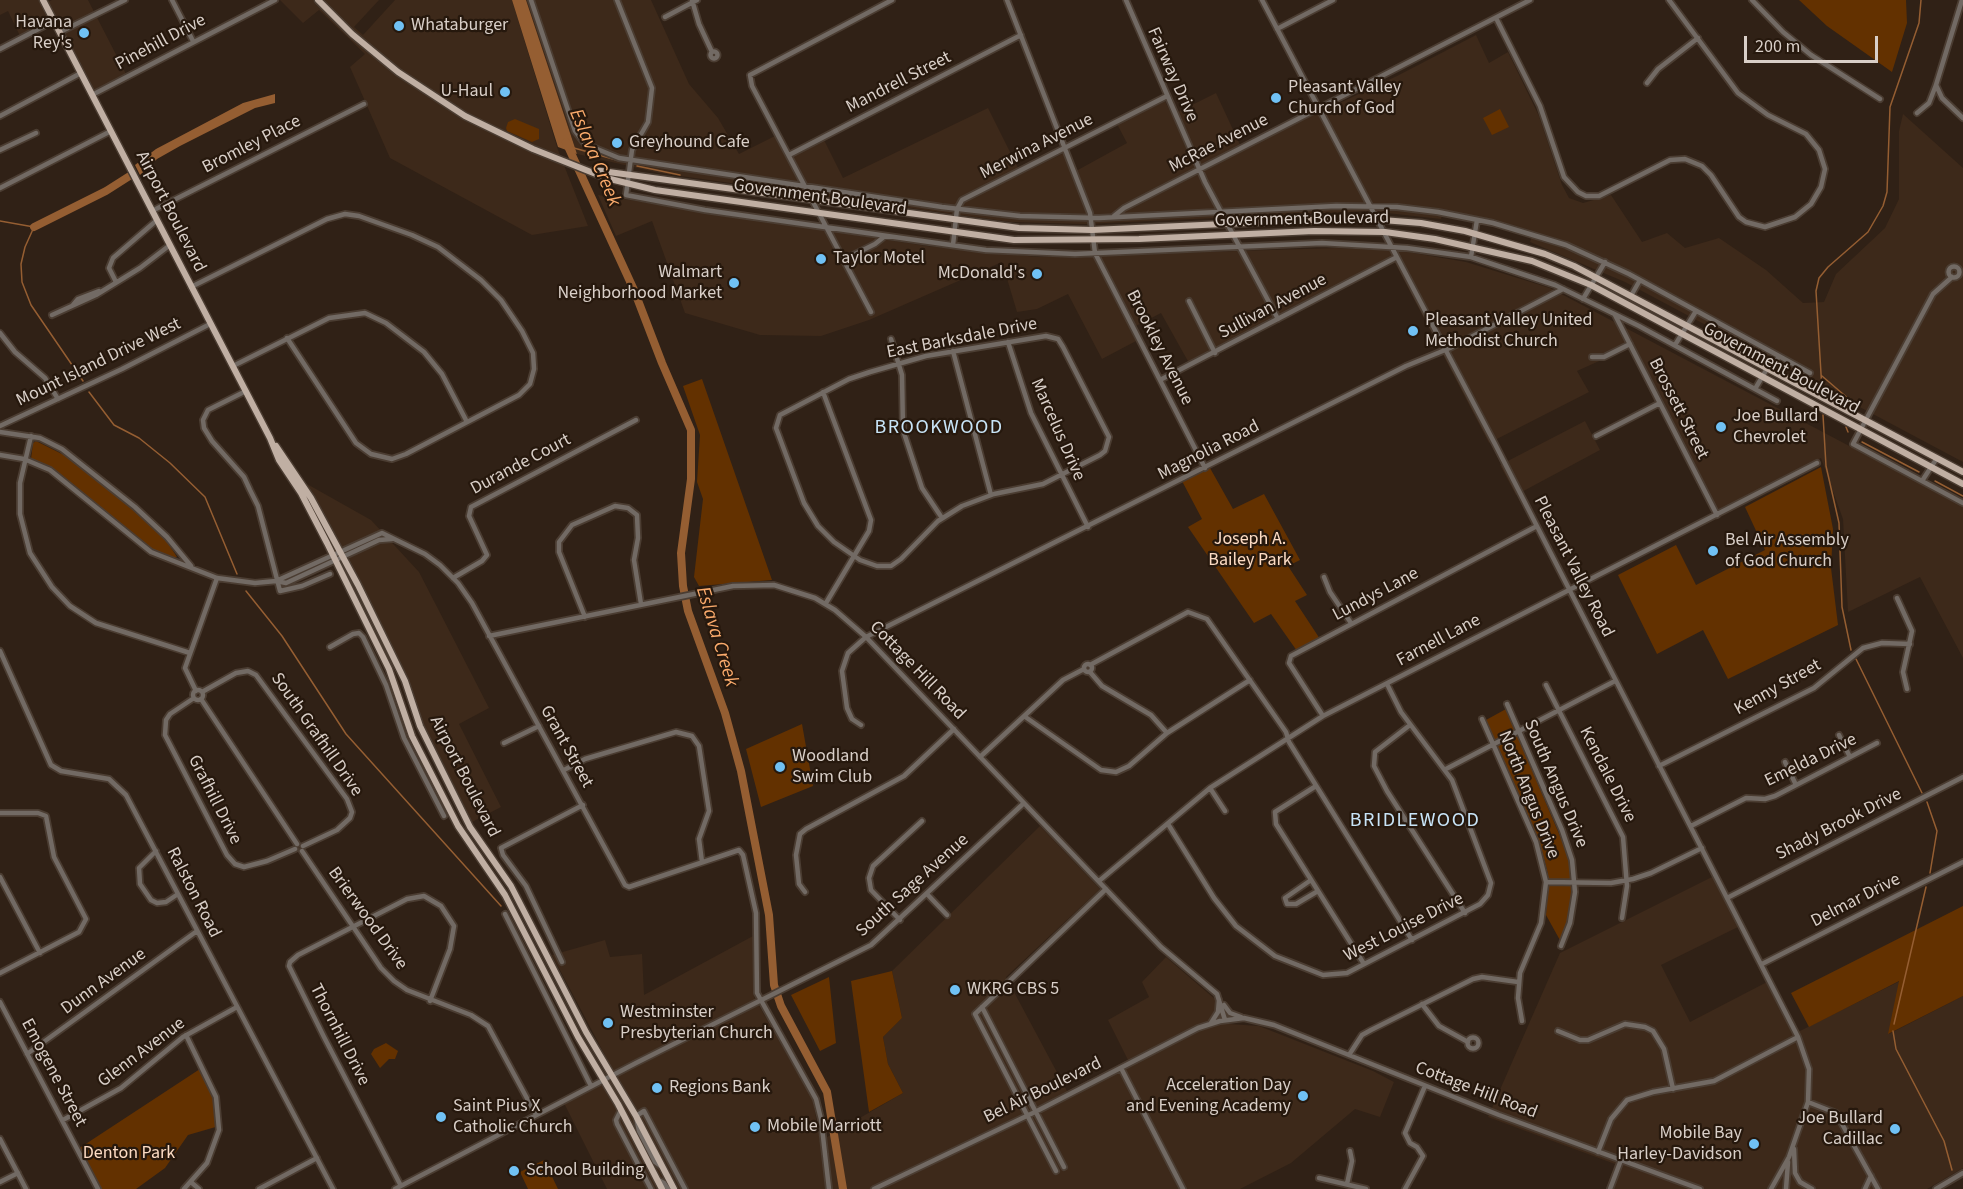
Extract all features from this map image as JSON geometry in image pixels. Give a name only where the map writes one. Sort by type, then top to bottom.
[{"type":"main road","name":"Airport Boulevard","points":[[43,0],[246,391],[279,460],[310,510],[335,559],[395,683],[412,736],[458,826],[498,884],[552,987],[621,1110],[644,1146],[663,1189]]},
{"type":"main road","name":"Government Boulevard","points":[[318,0],[352,34],[403,76],[440,101],[510,139],[606,178],[655,190],[1014,240],[1314,231],[1385,232],[1473,246],[1532,261],[1591,285],[1963,483]]},
{"type":"main road","name":"Government Boulevard","points":[[590,170],[1019,228],[1092,230],[1378,219],[1421,223],[1475,234],[1545,254],[1632,294],[1963,472]]},
{"type":"main road","name":"Airport Boulevard","points":[[270,438],[297,475],[343,555],[405,681],[420,726],[470,827],[511,886],[674,1189]]},
{"type":"street","points":[[60,33],[125,0]]},
{"type":"street","points":[[172,0],[193,41]]},
{"type":"street","name":"Pinehill Drive","points":[[92,95],[275,0]]},
{"type":"street","points":[[531,0],[571,122],[579,138],[594,148],[631,160],[957,209],[1020,216],[1091,217],[1371,206],[1425,210],[1530,233],[1605,262],[1810,373]]},
{"type":"street","points":[[617,0],[652,88],[648,122],[634,143],[628,184]]},
{"type":"street","points":[[871,312],[752,86],[750,75],[892,0]]},
{"type":"street","name":"Brookley Avenue","points":[[1007,0],[1091,217],[1095,253],[1205,468]]},
{"type":"street","name":"Fairway Drive","points":[[1126,0],[1199,169],[1278,319]]},
{"type":"street","name":"Pleasant Valley Road","points":[[1262,0],[1537,526],[1798,1037],[1809,1069],[1808,1102],[1789,1157]]},
{"type":"street","points":[[1277,29],[1333,0]]},
{"type":"street","name":"McRae Avenue","points":[[1114,216],[1124,208],[1199,169],[1530,0]]},
{"type":"street","points":[[1496,18],[1540,106],[1564,177],[1578,192],[1586,196],[1599,196],[1671,160],[1685,159],[1702,166],[1711,175],[1739,217],[1754,226],[1776,225],[1799,213],[1811,204],[1821,187],[1825,169],[1819,150],[1806,134],[1768,115],[1737,93],[1669,0]]},
{"type":"street","points":[[1752,0],[1783,32],[1811,55],[1880,99]]},
{"type":"street","points":[[1917,113],[1931,97],[1936,85],[1960,18],[1962,0]]},
{"type":"street","points":[[665,17],[694,1],[699,24],[712,52]]},
{"type":"street","points":[[0,49],[54,21]]},
{"type":"street","name":"Mandrell Street","points":[[789,155],[1021,35]]},
{"type":"street","points":[[1647,82],[1658,69],[1698,38]]},
{"type":"street","points":[[0,116],[81,73]]},
{"type":"street","points":[[1936,85],[1942,98],[1963,118]]},
{"type":"street","name":"Merwina Avenue","points":[[957,209],[962,200],[1167,96]]},
{"type":"street","points":[[1931,97],[1942,98]]},
{"type":"street","name":"Bromley Place","points":[[152,211],[364,104]]},
{"type":"street","points":[[0,188],[111,131]]},
{"type":"street","points":[[0,150],[36,133]]},
{"type":"street","name":"Government Boulevard","points":[[628,184],[626,195],[637,198],[987,250],[1095,253],[1322,243],[1392,246],[1471,257],[1527,274],[1563,289],[1639,326],[1777,401]]},
{"type":"street","points":[[953,245],[957,209]]},
{"type":"street","points":[[191,287],[327,219],[345,214],[412,235],[438,247],[481,280],[501,300],[522,331],[534,361],[532,377],[525,390],[406,454],[392,459],[364,450],[349,435],[287,338]]},
{"type":"street","points":[[116,282],[109,268],[113,258],[157,220]]},
{"type":"street","points":[[1471,257],[1477,220]]},
{"type":"street","points":[[845,259],[875,244],[885,236]]},
{"type":"street","points":[[51,315],[88,299],[170,245]]},
{"type":"street","name":"Sullivan Avenue","points":[[1160,380],[1397,257]]},
{"type":"street","points":[[1583,299],[1605,262]]},
{"type":"street","points":[[1952,277],[1933,294],[1853,444],[1963,503]]},
{"type":"street","points":[[1632,294],[1640,280]]},
{"type":"street","name":"Magnolia Road","points":[[866,637],[1406,366],[1445,350],[1563,289]]},
{"type":"street","points":[[1189,301],[1215,352]]},
{"type":"street","points":[[1675,345],[1696,311]]},
{"type":"street","points":[[232,366],[329,318],[354,313],[375,317],[394,328],[432,360],[467,422]]},
{"type":"street","points":[[1639,326],[1645,314]]},
{"type":"street","name":"Brossett Street","points":[[1615,315],[1717,515]]},
{"type":"street","name":"Mount Island Drive West","points":[[0,426],[210,324]]},
{"type":"street","points":[[0,333],[15,352],[45,378],[58,399]]},
{"type":"street","name":"East Barksdale Drive","points":[[942,518],[891,566],[870,564],[854,556],[825,535],[812,518],[776,429],[778,418],[785,411],[849,379],[898,363],[953,351],[1046,336],[1058,339],[1062,345],[1109,438],[1105,451],[1100,455],[1062,475]]},
{"type":"street","points":[[891,339],[902,382],[903,430],[922,489],[942,518],[962,506],[991,495],[1043,484],[1062,475]]},
{"type":"street","name":"Marcelus Drive","points":[[1008,342],[1031,413],[1088,527]]},
{"type":"street","points":[[1592,357],[1604,357],[1630,344]]},
{"type":"street","points":[[953,351],[991,495]]},
{"type":"street","points":[[1755,389],[1762,376],[1779,356]]},
{"type":"street","points":[[246,391],[208,410],[203,420],[204,428],[212,441],[244,477],[258,506],[280,591],[289,591],[330,574]]},
{"type":"street","points":[[823,392],[871,520],[869,531],[826,603]]},
{"type":"street","points":[[1596,436],[1660,403]]},
{"type":"street","name":"Durande Court","points":[[453,578],[482,561],[487,555],[469,516],[471,507],[636,420]]},
{"type":"street","points":[[0,432],[31,436],[62,449],[161,531],[195,570]]},
{"type":"street","points":[[31,436],[24,459],[19,495],[24,536],[40,572],[70,606],[96,623],[121,633],[190,652]]},
{"type":"street","points":[[0,455],[42,465],[60,477],[151,552],[218,578],[255,583],[276,581],[343,555]]},
{"type":"street","points":[[1922,481],[1937,458]]},
{"type":"street","name":"Farnell Lane","points":[[1099,881],[1210,788],[1323,716],[1817,463]]},
{"type":"street","points":[[585,617],[564,563],[559,542],[572,525],[622,506],[637,514],[638,527],[634,560],[641,604]]},
{"type":"street","name":"Lundys Lane","points":[[1323,716],[1289,663],[1291,656],[1537,526]]},
{"type":"street","name":"Grant Street","points":[[343,555],[379,540],[398,540],[425,554],[453,578],[464,591],[629,887],[739,850],[743,855],[753,890],[757,927],[757,993],[761,1000]]},
{"type":"street","points":[[1324,577],[1330,592],[1351,623]]},
{"type":"street","points":[[218,578],[186,662],[186,676],[196,691],[202,692],[201,699],[296,846],[303,848]]},
{"type":"street","name":"Cottage Hill Road","points":[[489,636],[733,586],[774,585],[826,603],[866,637],[1161,947],[1220,997],[1227,1010],[1244,1018]]},
{"type":"street","points":[[1897,598],[1911,625],[1910,644],[1903,672],[1906,689]]},
{"type":"street","points":[[980,757],[1063,680],[1084,669],[1086,665],[1090,665],[1188,612],[1202,615],[1213,625],[1250,680],[1412,940]]},
{"type":"street","points":[[483,626],[501,633]]},
{"type":"street","points":[[330,647],[358,633],[363,637],[386,685],[404,738],[444,816]]},
{"type":"street","points":[[861,725],[852,719],[847,708],[842,671],[848,653],[866,637]]},
{"type":"street","name":"Kenny Street","points":[[1659,765],[1814,688],[1863,648],[1882,643],[1910,644]]},
{"type":"street","name":"Ralston Road","points":[[0,651],[51,765],[62,771],[109,780],[116,783],[126,795],[333,1189]]},
{"type":"street","points":[[1090,665],[1090,672]]},
{"type":"street","points":[[1084,669],[1090,672],[1102,686],[1151,715],[1167,733]]},
{"type":"street","name":"South Grafhill Drive","points":[[202,692],[242,672],[248,671],[256,675],[347,799],[352,812],[343,824],[324,838],[303,848]]},
{"type":"street","points":[[1024,716],[1101,770],[1109,773],[1121,771],[1167,733],[1250,680]]},
{"type":"street","points":[[386,685],[405,681]]},
{"type":"street","points":[[1387,684],[1410,725],[1446,769],[1616,681]]},
{"type":"street","name":"Kendale Drive","points":[[1546,685],[1619,825],[1627,857],[1622,918]]},
{"type":"street","points":[[196,691],[194,698],[201,699]]},
{"type":"street","name":"Grafhill Drive","points":[[194,698],[170,714],[166,720],[165,735],[227,855],[235,864],[244,867],[267,861],[296,846]]},
{"type":"street","name":"South Angus Drive","points":[[1507,704],[1567,841],[1574,881],[1570,923],[1561,946]]},
{"type":"street","name":"North Angus Drive","points":[[1482,719],[1536,842],[1546,882],[1540,923],[1518,982],[1522,1021]]},
{"type":"street","points":[[1410,725],[1376,752],[1374,766],[1465,913]]},
{"type":"street","points":[[504,743],[539,726]]},
{"type":"street","points":[[805,892],[799,884],[796,855],[800,834],[904,776],[954,729]]},
{"type":"street","points":[[564,770],[585,759],[676,732],[692,736],[699,746],[710,811],[699,839],[702,862]]},
{"type":"street","points":[[1839,735],[1850,757]]},
{"type":"street","name":"Emelda Drive","points":[[1691,826],[1746,798],[1765,799],[1878,743]]},
{"type":"street","points":[[1785,762],[1796,784]]},
{"type":"street","name":"West Louise Drive","points":[[1168,824],[1214,898],[1236,926],[1264,949],[1300,967],[1328,976],[1347,973],[1465,913],[1480,904],[1488,895],[1491,883],[1446,769]]},
{"type":"street","name":"Shady Brook Drive","points":[[1727,898],[1963,777]]},
{"type":"street","points":[[1316,786],[1275,812],[1276,824],[1364,964]]},
{"type":"street","points":[[1210,788],[1225,811]]},
{"type":"street","name":"South Sage Avenue","points":[[395,1189],[612,1075],[871,945],[1024,803]]},
{"type":"street","points":[[562,962],[526,886],[503,855],[501,848],[583,805]]},
{"type":"street","points":[[0,813],[43,813],[46,816],[54,857],[86,919],[86,924],[79,932],[0,973]]},
{"type":"street","points":[[900,920],[871,890],[869,878],[873,866],[922,821]]},
{"type":"street","name":"Brierwood Drive","points":[[303,848],[381,968],[394,981],[430,1001],[471,1014],[488,1026],[536,1115]]},
{"type":"street","points":[[1546,882],[1611,883],[1651,873],[1702,848]]},
{"type":"street","points":[[156,851],[139,868],[140,884],[151,900],[158,903],[166,902],[178,894]]},
{"type":"street","name":"Delmar Drive","points":[[1762,964],[1963,862]]},
{"type":"street","points":[[0,877],[40,953]]},
{"type":"street","points":[[1311,880],[1285,898],[1287,904],[1296,904],[1318,891]]},
{"type":"street","points":[[1056,1171],[975,1014],[1106,889]]},
{"type":"street","points":[[927,894],[946,915]]},
{"type":"street","points":[[354,926],[414,897],[424,896],[441,906],[454,926],[454,935],[430,1001]]},
{"type":"street","points":[[513,929],[525,912]]},
{"type":"street","points":[[505,914],[591,1086]]},
{"type":"street","name":"Thornhill Drive","points":[[354,926],[298,955],[289,966],[402,1186]]},
{"type":"street","name":"Dunn Avenue","points":[[27,1054],[197,932]]},
{"type":"street","points":[[1349,1055],[1362,1035],[1422,1004],[1482,977],[1518,982]]},
{"type":"street","points":[[552,987],[561,982]]},
{"type":"street","points":[[1220,997],[1225,1020]]},
{"type":"street","points":[[1210,1024],[1218,1012],[1220,997]]},
{"type":"street","points":[[761,1000],[816,1099],[821,1119],[829,1189]]},
{"type":"street","name":"Emogene Street","points":[[0,1002],[3,1014],[63,1120],[98,1189]]},
{"type":"street","points":[[1422,1004],[1439,1026],[1468,1042]]},
{"type":"street","name":"Glenn Avenue","points":[[63,1120],[120,1088],[186,1035],[237,1007]]},
{"type":"street","points":[[982,1007],[1064,1167]]},
{"type":"street","name":"Cottage Hill Road","points":[[1225,1020],[1244,1018],[1263,1021],[1425,1086],[1700,1189]]},
{"type":"street","name":"Bel Air Boulevard","points":[[874,1189],[1035,1112],[1210,1024],[1225,1020]]},
{"type":"street","points":[[1558,1031],[1580,1040],[1588,1040],[1625,1024],[1646,1026],[1653,1031],[1664,1049],[1672,1089]]},
{"type":"street","points":[[184,1189],[192,1183],[212,1153],[219,1130],[216,1097],[186,1035]]},
{"type":"street","points":[[1598,1152],[1611,1119],[1627,1100],[1714,1081],[1798,1037]]},
{"type":"street","points":[[995,1053],[1003,1049]]},
{"type":"street","points":[[1121,1068],[1184,1189]]},
{"type":"street","points":[[1405,1189],[1423,1156],[1417,1147],[1410,1143],[1405,1133],[1425,1086]]},
{"type":"street","points":[[1808,1102],[1836,1113],[1877,1189]]},
{"type":"street","points":[[621,1110],[616,1120],[617,1124],[651,1189]]},
{"type":"street","points":[[664,1169],[644,1146],[636,1116],[644,1111],[685,1189]]},
{"type":"street","points":[[0,1139],[26,1189]]},
{"type":"street","points":[[1794,1144],[1795,1173],[1800,1182],[1812,1189]]},
{"type":"street","points":[[633,1151],[644,1146]]},
{"type":"street","points":[[1347,1184],[1352,1161],[1350,1151]]},
{"type":"street","points":[[1771,1189],[1789,1157]]},
{"type":"street","points":[[1786,1189],[1789,1157]]},
{"type":"street","points":[[260,1189],[317,1158]]},
{"type":"street","points":[[1610,1189],[1621,1160]]},
{"type":"street","points":[[0,1182],[18,1173]]},
{"type":"street","points":[[1936,1189],[1963,1173]]},
{"type":"street","points":[[1865,1189],[1871,1176]]},
{"type":"street","points":[[1319,1178],[1366,1189]]},
{"type":"street","points":[[658,1180],[668,1189]]},
{"type":"street","points":[[192,1183],[199,1189]]},
{"type":"shaded area","points":[[0,0],[39,0],[42,5],[52,0],[88,0],[126,74],[88,94],[50,22],[20,36],[8,11],[0,15]]},
{"type":"shaded area","points":[[280,0],[379,0],[354,27],[363,35],[395,0],[512,0],[558,150],[588,226],[532,235],[390,158],[350,67],[365,54],[319,10],[303,23]]},
{"type":"shaded area","points":[[512,0],[526,0],[577,154],[558,147]]},
{"type":"shaded area","points":[[526,0],[651,0],[689,84],[718,118],[739,154],[777,135],[788,158],[824,140],[843,178],[988,108],[1021,174],[1068,151],[1076,171],[1127,143],[1117,124],[1165,101],[1172,115],[1216,93],[1242,149],[1397,76],[1476,35],[1489,63],[1508,52],[1539,116],[1562,185],[1569,198],[1583,203],[1611,195],[1642,242],[1667,233],[1685,248],[1719,238],[1766,270],[1803,303],[1824,302],[1836,274],[1885,228],[1899,199],[1899,131],[1903,114],[1963,168],[1963,462],[1625,282],[1530,242],[1533,233],[1443,212],[1441,219],[1369,211],[1085,224],[1011,222],[659,173],[577,154]]},
{"type":"shaded area","points":[[275,94],[275,103],[255,108],[180,146],[157,159],[140,175],[135,165],[156,149],[243,103]]},
{"type":"shaded area","points":[[598,195],[927,246],[1038,257],[1336,248],[1402,251],[1466,262],[1550,288],[1963,506],[1963,658],[1920,577],[1848,612],[1843,519],[1821,458],[1713,514],[1628,348],[1577,371],[1589,392],[1489,443],[1392,257],[1189,363],[1161,313],[1130,329],[1136,341],[1102,359],[1068,294],[1037,309],[1017,312],[1002,262],[869,320],[821,336],[760,335],[685,313],[652,221],[616,236]]},
{"type":"shaded area","points":[[1585,421],[1600,450],[1516,495],[1500,465]]},
{"type":"shaded area","points":[[307,484],[371,520],[419,572],[489,708],[459,724],[501,807],[472,822],[421,719],[408,679],[343,548]]},
{"type":"shaded area","points":[[1040,826],[1100,889],[1006,977],[1067,1091],[1128,1060],[1108,1020],[1149,997],[1142,982],[1166,957],[1216,1000],[1229,1024],[1259,1026],[1373,1071],[1394,1082],[1380,1117],[1355,1109],[1291,1163],[1240,1189],[607,1189],[564,1103],[617,1078],[552,955],[605,940],[610,957],[642,954],[644,995],[753,936],[754,997],[813,1100],[820,1141],[903,1093],[888,1064],[883,1037],[902,1018],[892,971]]},
{"type":"shaded area","points":[[1714,876],[1740,926],[1661,965],[1690,1022],[1767,982],[1794,1034],[1900,981],[1889,1034],[1963,996],[1963,1168],[1927,1189],[1606,1189],[1615,1164],[1488,1117],[1560,953]]},
{"type":"green space","points":[[1799,0],[1906,0],[1907,23],[1892,72],[1827,26]]},
{"type":"green space","points":[[1500,109],[1509,127],[1492,135],[1483,118]]},
{"type":"green space","points":[[515,119],[539,129],[539,139],[532,142],[507,131],[508,122]]},
{"type":"green space","points":[[702,379],[772,580],[699,586],[694,577],[703,499],[697,482],[700,435],[683,386]]},
{"type":"green space","points":[[36,441],[72,459],[162,534],[177,557],[173,559],[150,549],[60,474],[31,459],[33,443]]},
{"type":"green space","points":[[1821,467],[1833,529],[1831,568],[1838,625],[1728,679],[1703,630],[1657,654],[1618,575],[1676,545],[1696,585],[1765,550],[1745,507]]},
{"type":"green space","name":"Joseph A. Bailey Park","points":[[1210,468],[1233,509],[1264,494],[1300,560],[1288,566],[1307,595],[1295,601],[1320,639],[1297,651],[1271,614],[1254,623],[1188,527],[1202,519],[1182,481]]},
{"type":"green space","points":[[1506,709],[1568,855],[1571,869],[1571,910],[1561,942],[1546,915],[1548,874],[1542,851],[1486,720]]},
{"type":"green space","name":"Woodland Swim Club","points":[[802,724],[813,786],[761,807],[746,749]]},
{"type":"green space","points":[[1963,906],[1963,996],[1888,1034],[1899,981],[1809,1027],[1791,993]]},
{"type":"green space","points":[[892,971],[902,1018],[883,1037],[888,1064],[903,1093],[869,1112],[851,981]]},
{"type":"green space","points":[[829,977],[836,1043],[820,1051],[791,995]]},
{"type":"green space","points":[[386,1043],[398,1051],[395,1059],[389,1059],[380,1068],[371,1054],[374,1049]]},
{"type":"green space","name":"Denton Park","points":[[203,1067],[216,1097],[219,1126],[188,1135],[165,1168],[136,1189],[98,1189],[78,1149]]},
{"type":"green space","points":[[544,1160],[558,1189],[528,1189],[520,1172]]},
{"type":"waterway","points":[[1822,390],[1816,291],[1819,278],[1828,267],[1868,232],[1883,206],[1887,192],[1890,107],[1919,23],[1921,0]]},
{"type":"waterway","name":"Eslava Creek","points":[[566,142],[634,290],[691,430],[691,479],[681,553],[683,586],[688,611],[725,713],[741,771],[769,915],[774,985],[781,1006],[827,1092],[843,1189]]},
{"type":"waterway","points":[[574,148],[620,161]]},
{"type":"waterway","points":[[637,166],[680,175]]},
{"type":"waterway","points":[[34,227],[106,191],[128,177]]},
{"type":"waterway","points":[[0,221],[34,227],[25,247],[21,264],[22,282],[31,305],[83,381]]},
{"type":"waterway","points":[[1822,376],[1850,400]]},
{"type":"waterway","points":[[89,392],[114,425],[139,438],[170,463],[205,497],[237,574]]},
{"type":"waterway","points":[[1823,415],[1826,466],[1839,523],[1842,607],[1851,650]]},
{"type":"waterway","points":[[1846,427],[1848,432]]},
{"type":"waterway","points":[[1862,442],[1919,472]]},
{"type":"waterway","points":[[1935,481],[1963,496]]},
{"type":"waterway","points":[[246,591],[282,636],[346,734],[501,906]]},
{"type":"waterway","points":[[1856,659],[1922,793]]},
{"type":"waterway","points":[[1927,802],[1937,831],[1930,873]]},
{"type":"waterway","points":[[1894,1024],[1926,887]]},
{"type":"waterway","points":[[1893,1031],[1896,1049],[1944,1141],[1952,1170]]},
{"type":"place","name":"Whataburger","points":[[399,26]]},
{"type":"place","name":"Havana Rey's","points":[[84,33]]},
{"type":"place","name":"U-Haul","points":[[505,92]]},
{"type":"place","name":"Pleasant Valley Church of God","points":[[1276,98]]},
{"type":"place","name":"Greyhound Cafe","points":[[617,143]]},
{"type":"place","name":"Taylor Motel","points":[[821,259]]},
{"type":"place","name":"McDonald's","points":[[1037,274]]},
{"type":"place","name":"Walmart Neighborhood Market","points":[[734,283]]},
{"type":"place","name":"Pleasant Valley United Methodist Church","points":[[1413,331]]},
{"type":"place","name":"Joe Bullard Chevrolet","points":[[1721,427]]},
{"type":"place","name":"Bel Air Assembly of God Church","points":[[1713,551]]},
{"type":"place","name":"Woodland Swim Club","points":[[780,767]]},
{"type":"place","name":"WKRG CBS 5","points":[[955,990]]},
{"type":"place","name":"Westminster Presbyterian Church","points":[[608,1023]]},
{"type":"place","name":"Regions Bank","points":[[657,1088]]},
{"type":"place","name":"Acceleration Day and Evening Academy","points":[[1303,1096]]},
{"type":"place","name":"Saint Pius X Catholic Church","points":[[441,1117]]},
{"type":"place","name":"Mobile Marriott","points":[[755,1127]]},
{"type":"place","name":"Joe Bullard Cadillac","points":[[1895,1129]]},
{"type":"place","name":"Mobile Bay Harley-Davidson","points":[[1754,1144]]},
{"type":"place","name":"School Building","points":[[514,1171]]},
{"type":"district","name":"BROOKWOOD","points":[[939,429]]},
{"type":"district","name":"BRIDLEWOOD","points":[[1415,822]]}]
